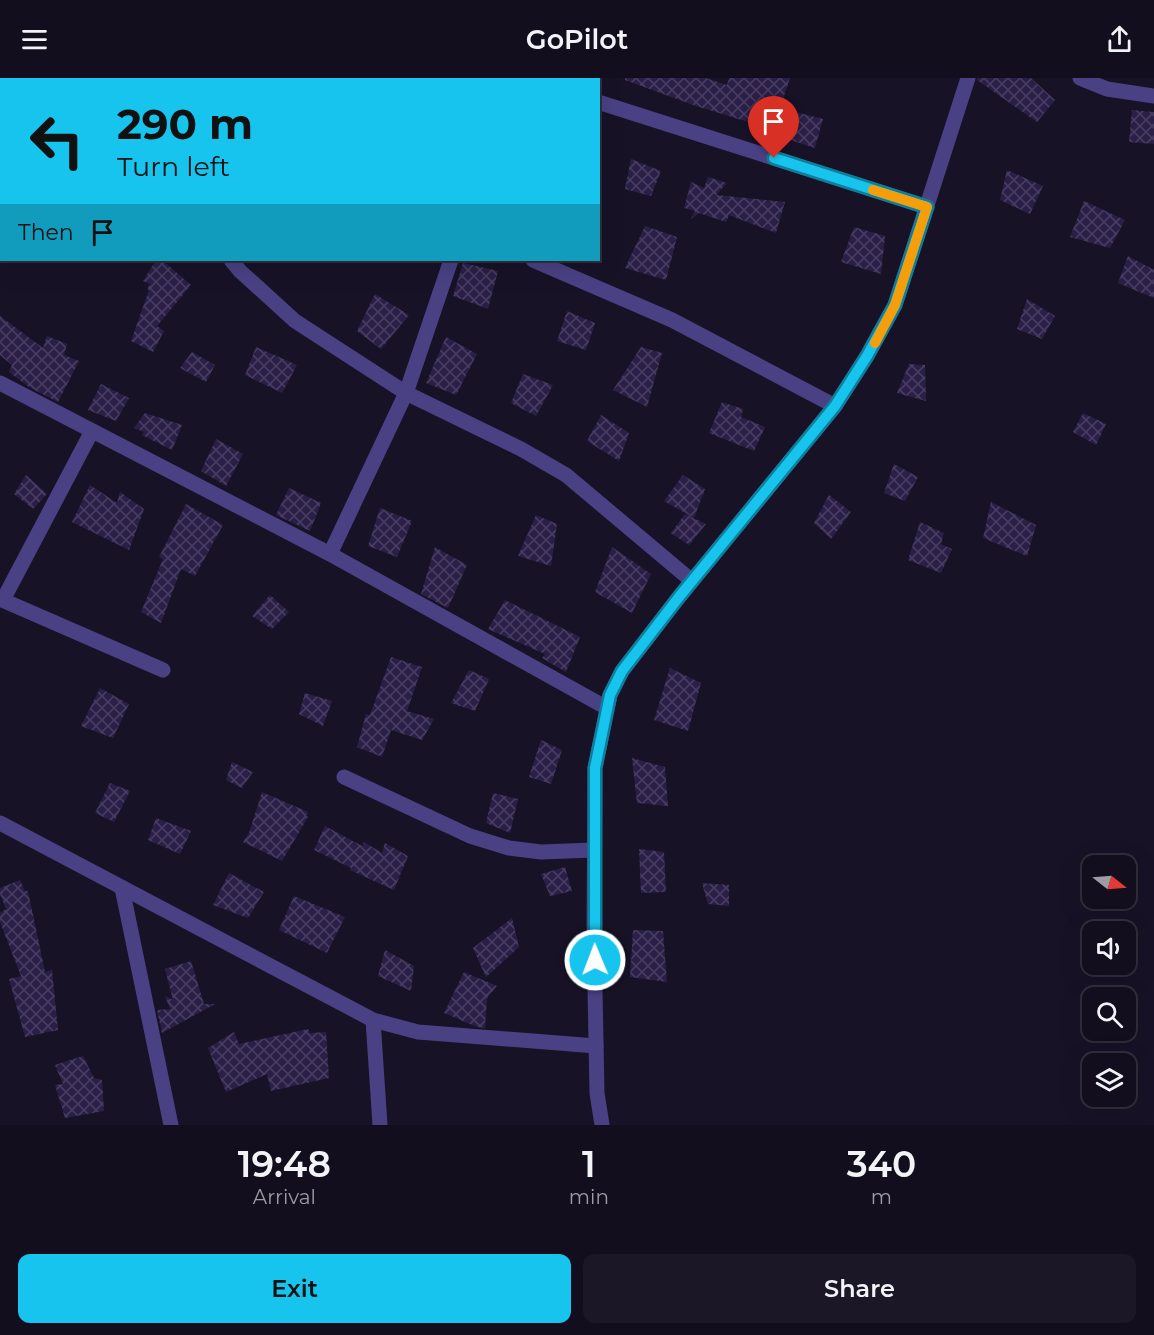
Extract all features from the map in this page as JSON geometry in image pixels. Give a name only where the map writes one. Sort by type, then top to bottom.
[{"type":"street","points":[[602,1125],[597,1093],[596,1046],[595,768],[610,695],[622,671],[692,581],[835,406],[867,356],[895,305],[968,78]]},
{"type":"street","points":[[1080,78],[1107,89],[1154,96]]},
{"type":"street","points":[[600,103],[927,207]]},
{"type":"street","points":[[232,261],[295,321],[406,393],[521,449],[566,475],[692,581]]},
{"type":"street","points":[[330,555],[406,393],[451,261]]},
{"type":"street","points":[[535,261],[672,320],[835,406]]},
{"type":"street","points":[[0,383],[330,555],[607,708]]},
{"type":"street","points":[[92,431],[1,600],[163,670]]},
{"type":"street","points":[[344,777],[470,836],[509,848],[541,852],[594,850]]},
{"type":"street","points":[[0,823],[373,1020],[418,1032],[596,1046]]},
{"type":"street","points":[[122,888],[171,1125]]},
{"type":"street","points":[[373,1020],[380,1125]]},
{"type":"building","points":[[625,78],[706,78],[727,85],[729,78],[790,78],[780,108],[823,119],[815,148],[787,139],[788,134],[696,106],[625,80]]},
{"type":"building","points":[[978,78],[1031,78],[1055,100],[1037,122],[977,80]]},
{"type":"building","points":[[1132,110],[1154,112],[1154,144],[1129,142]]},
{"type":"building","points":[[631,159],[661,171],[651,196],[625,189]]},
{"type":"building","points":[[1007,170],[1043,186],[1030,214],[1000,200]]},
{"type":"building","points":[[708,177],[727,183],[716,195],[785,202],[776,233],[729,215],[726,222],[699,213],[691,219],[695,211],[684,208],[691,182],[704,188]]},
{"type":"building","points":[[1084,201],[1125,220],[1110,248],[1070,237]]},
{"type":"building","points":[[645,226],[677,237],[666,280],[625,268]]},
{"type":"building","points":[[854,227],[885,236],[881,274],[841,262]]},
{"type":"building","points":[[1128,256],[1154,270],[1154,298],[1118,283]]},
{"type":"building","points":[[155,261],[163,261],[191,285],[157,326],[164,331],[153,352],[131,341],[149,290],[147,289],[150,284],[143,281]]},
{"type":"building","points":[[463,263],[498,271],[488,309],[453,296]]},
{"type":"building","points":[[375,294],[409,315],[381,349],[357,331]]},
{"type":"building","points":[[1027,299],[1055,316],[1042,339],[1017,329]]},
{"type":"building","points":[[567,311],[595,323],[586,350],[557,341]]},
{"type":"building","points":[[0,316],[43,348],[47,336],[67,344],[64,355],[79,361],[58,402],[29,387],[9,372],[12,365],[0,355]]},
{"type":"building","points":[[446,337],[477,354],[456,395],[426,383]]},
{"type":"building","points":[[256,347],[297,365],[282,393],[245,375]]},
{"type":"building","points":[[641,347],[662,353],[647,407],[613,390]]},
{"type":"building","points":[[192,352],[215,365],[206,382],[180,368]]},
{"type":"building","points":[[909,364],[925,365],[926,401],[897,393]]},
{"type":"building","points":[[523,374],[553,385],[536,416],[511,403]]},
{"type":"building","points":[[101,384],[129,398],[116,421],[88,410]]},
{"type":"building","points":[[722,402],[743,409],[741,417],[765,427],[754,451],[709,433]]},
{"type":"building","points":[[145,413],[182,425],[172,450],[142,435],[144,432],[134,428]]},
{"type":"building","points":[[1083,413],[1106,424],[1096,445],[1073,432]]},
{"type":"building","points":[[601,415],[629,433],[619,461],[587,441]]},
{"type":"building","points":[[216,439],[243,454],[226,486],[201,471]]},
{"type":"building","points":[[894,464],[918,477],[905,501],[884,493]]},
{"type":"building","points":[[26,475],[47,494],[33,509],[14,494]]},
{"type":"building","points":[[683,475],[705,489],[694,518],[664,501]]},
{"type":"building","points":[[90,485],[117,503],[120,492],[144,509],[129,550],[72,522]]},
{"type":"building","points":[[289,488],[321,503],[310,531],[276,515]]},
{"type":"building","points":[[829,495],[851,512],[831,539],[814,523]]},
{"type":"building","points":[[991,502],[1036,525],[1027,556],[983,538]]},
{"type":"building","points":[[186,504],[223,525],[195,576],[181,569],[161,623],[141,612],[163,559],[159,557]]},
{"type":"building","points":[[380,508],[412,521],[397,557],[368,546]]},
{"type":"building","points":[[685,514],[706,524],[689,545],[671,533]]},
{"type":"building","points":[[536,515],[557,524],[551,566],[518,556]]},
{"type":"building","points":[[920,522],[944,533],[941,544],[952,549],[941,573],[908,560]]},
{"type":"building","points":[[435,547],[467,565],[448,608],[421,594]]},
{"type":"building","points":[[612,547],[651,574],[632,613],[595,592]]},
{"type":"building","points":[[270,595],[289,612],[272,629],[252,616]]},
{"type":"building","points":[[505,600],[580,637],[566,672],[542,658],[545,654],[488,629]]},
{"type":"building","points":[[391,657],[422,667],[407,711],[434,719],[422,740],[391,730],[382,757],[357,747],[366,714],[370,715]]},
{"type":"building","points":[[670,668],[701,683],[688,731],[654,720]]},
{"type":"building","points":[[469,670],[489,679],[475,711],[451,703]]},
{"type":"building","points":[[100,688],[129,704],[113,738],[81,726]]},
{"type":"building","points":[[305,693],[332,701],[323,726],[299,714]]},
{"type":"building","points":[[541,740],[562,750],[551,784],[529,777]]},
{"type":"building","points":[[632,758],[665,767],[668,806],[637,803]]},
{"type":"building","points":[[232,762],[253,772],[242,788],[226,780]]},
{"type":"building","points":[[110,783],[130,791],[114,822],[95,813]]},
{"type":"building","points":[[262,792],[308,812],[306,816],[308,817],[282,861],[243,842],[249,833]]},
{"type":"building","points":[[493,793],[518,799],[510,833],[486,823]]},
{"type":"building","points":[[156,818],[191,831],[180,854],[148,840]]},
{"type":"building","points":[[325,826],[362,846],[364,842],[382,853],[385,843],[408,856],[394,890],[314,850]]},
{"type":"building","points":[[639,849],[664,852],[666,892],[641,893]]},
{"type":"building","points":[[565,867],[572,891],[550,896],[541,874]]},
{"type":"building","points":[[229,873],[264,892],[248,918],[213,905]]},
{"type":"building","points":[[20,880],[25,891],[28,891],[45,972],[52,970],[58,1030],[25,1037],[9,979],[21,976],[0,922],[0,913],[6,909],[0,888]]},
{"type":"building","points":[[702,883],[729,885],[729,906],[708,904]]},
{"type":"building","points":[[294,896],[345,917],[327,953],[279,930]]},
{"type":"building","points":[[512,918],[519,947],[486,977],[473,948]]},
{"type":"building","points":[[633,930],[663,931],[667,982],[630,977]]},
{"type":"building","points":[[385,950],[414,966],[411,991],[378,976]]},
{"type":"building","points":[[191,961],[204,1004],[215,1004],[162,1033],[157,1010],[170,1009],[165,996],[173,1000],[165,969]]},
{"type":"building","points":[[464,972],[497,986],[487,998],[485,1028],[477,1027],[444,1013]]},
{"type":"building","points":[[308,1029],[310,1033],[326,1032],[329,1078],[271,1091],[267,1074],[226,1092],[208,1048],[234,1032],[239,1044]]},
{"type":"building","points":[[83,1056],[94,1078],[102,1080],[104,1111],[65,1118],[55,1085],[63,1084],[55,1065]]},
{"type":"slow traffic","points":[[873,190],[927,207],[895,305],[875,343]]},
{"type":"route","points":[[595,960],[595,768],[610,695],[622,671],[679,597],[835,406],[867,356],[895,305],[927,207],[774,158]]}]
